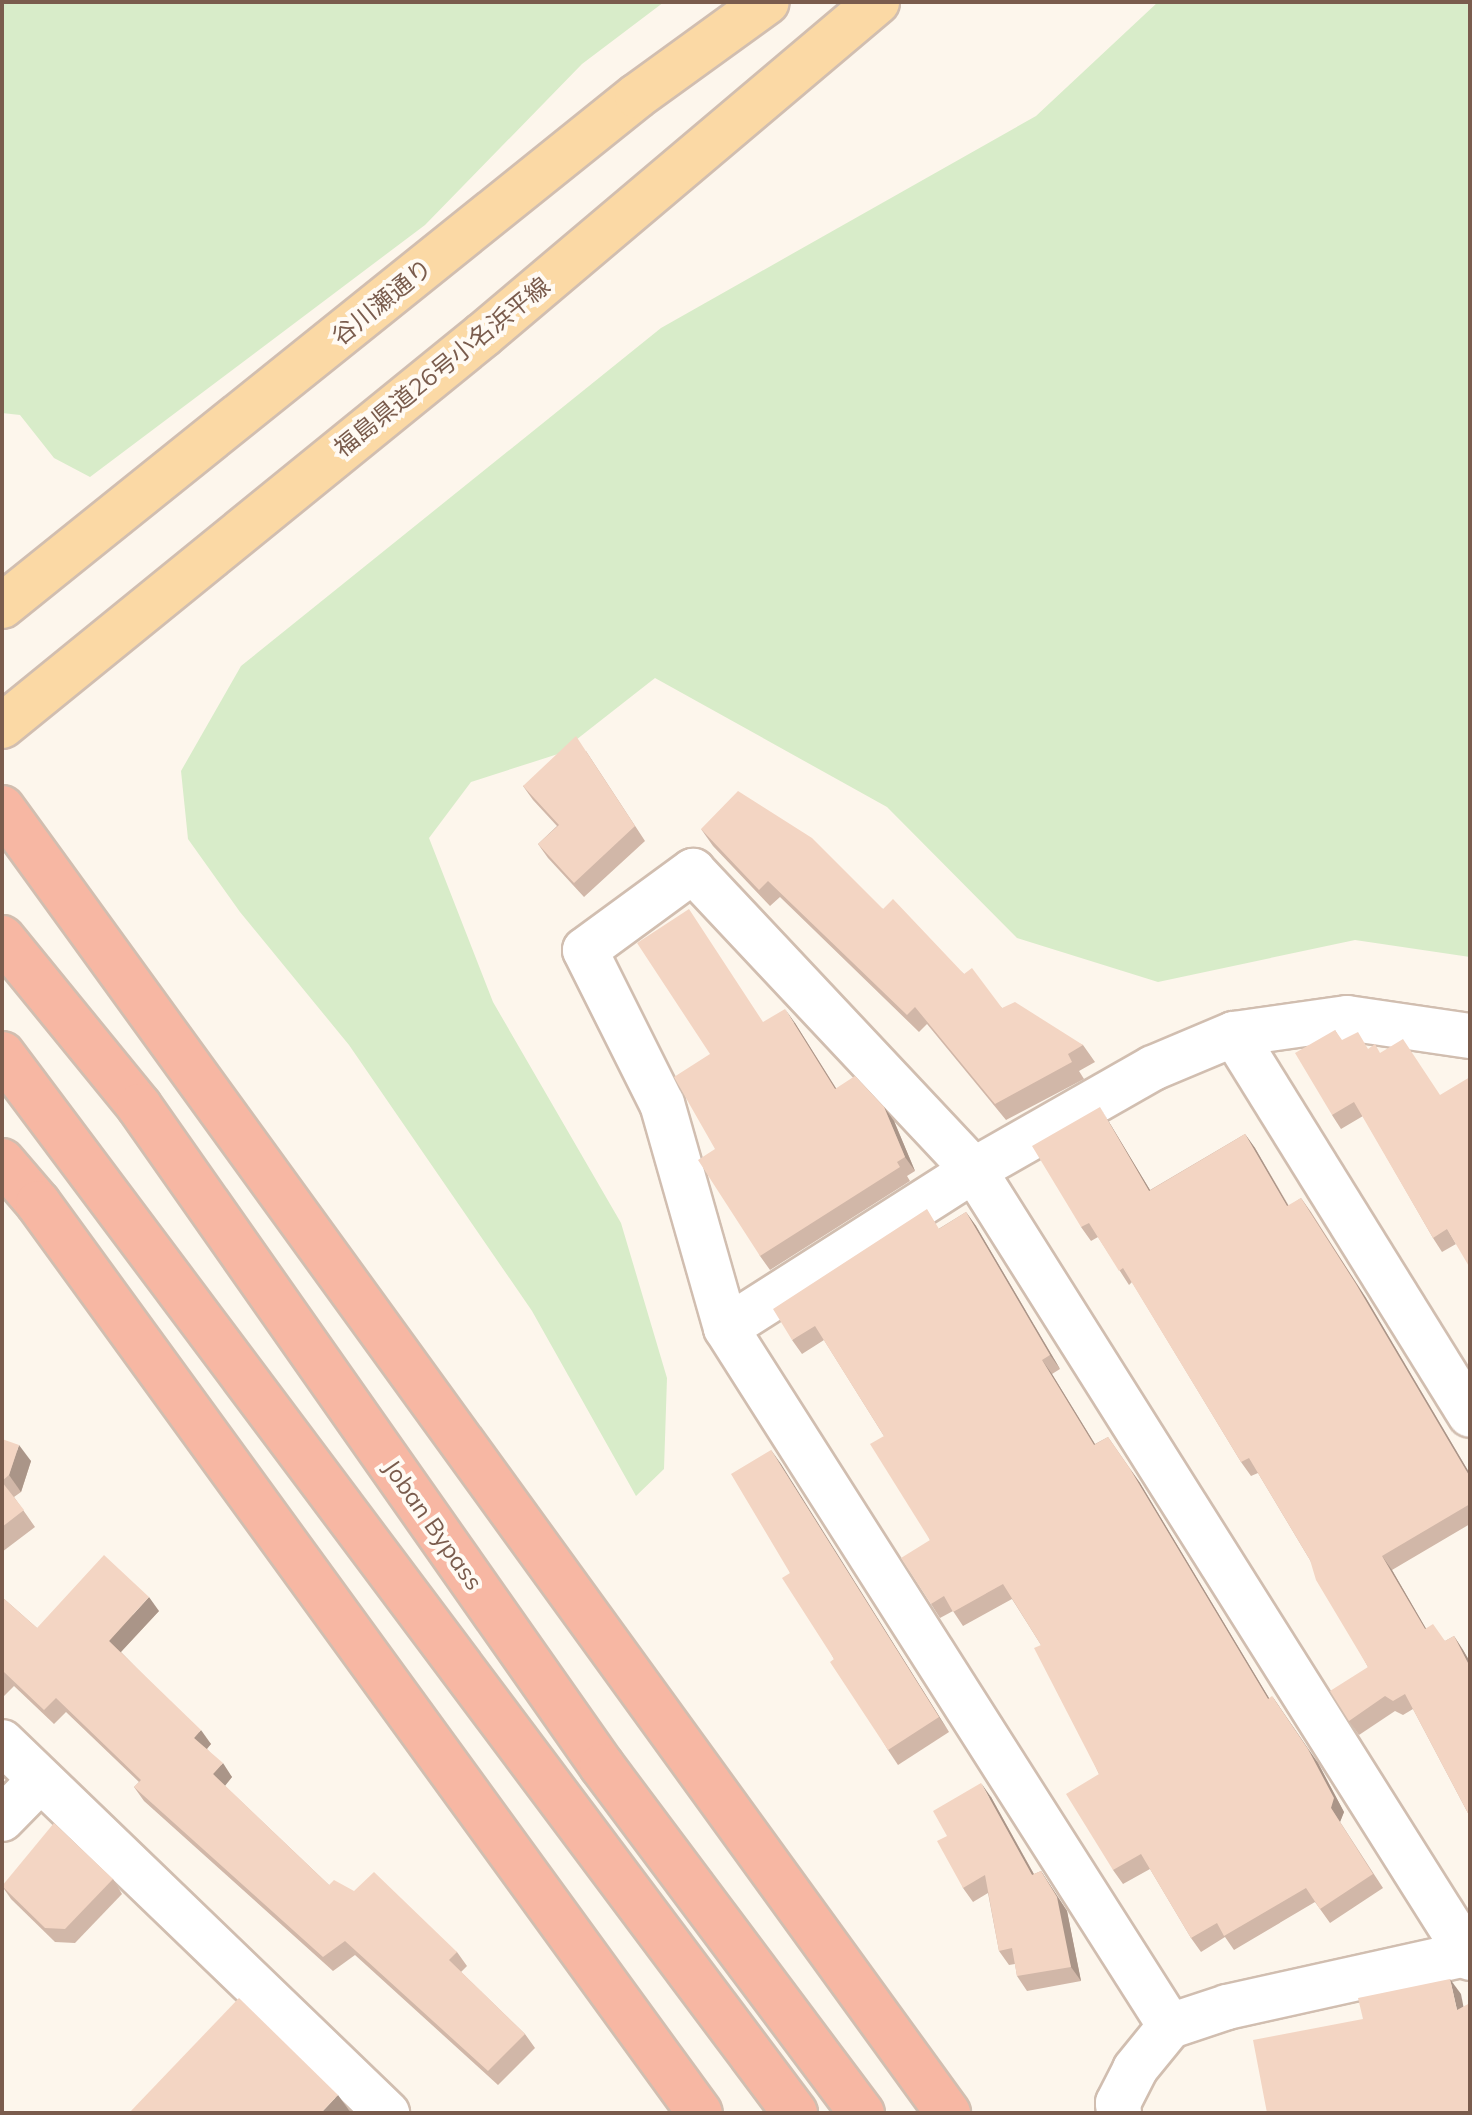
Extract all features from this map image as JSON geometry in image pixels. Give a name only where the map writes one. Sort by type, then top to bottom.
[{"type":"highway","points":[[2,808],[948,2113]]},
{"type":"highway","name":"Joban Bypass","points":[[2,938],[139,1106],[602,1766],[862,2113]]},
{"type":"highway","points":[[2,1054],[795,2113]]},
{"type":"highway","points":[[2,1161],[38,1203],[700,2113]]},
{"type":"main road","name":"谷川瀬通り","points":[[2,606],[637,96],[767,2]]},
{"type":"main road","name":"福島県道26号小名浜平線","points":[[2,726],[483,335],[877,2]]},
{"type":"street","points":[[1119,2113],[1118,2103],[1135,2069],[1170,2026],[1227,2007],[1469,1955],[974,1170],[693,871],[585,950],[662,1104],[726,1328],[1170,2026]]},
{"type":"street","points":[[726,1328],[974,1170],[1153,1068],[1234,1034],[1347,1018],[1470,1036]]},
{"type":"street","points":[[1234,1034],[1470,1415]]},
{"type":"street","points":[[2,1742],[387,2113]]},
{"type":"street","points":[[2,1819],[40,1780]]},
{"type":"green space","points":[[2,2],[664,2],[582,64],[425,225],[90,477],[54,458],[20,415],[2,413]]},
{"type":"green space","points":[[1158,2],[1470,2],[1470,957],[1355,940],[1158,982],[1017,938],[887,807],[655,678],[558,754],[471,782],[429,838],[493,1002],[621,1223],[667,1378],[664,1469],[636,1496],[532,1311],[349,1045],[240,912],[188,839],[181,771],[241,666],[661,328],[1036,116]]},
{"type":"building","points":[[576,736],[635,826],[574,883],[538,844],[559,825],[523,786]]},
{"type":"building","points":[[738,791],[812,838],[883,909],[893,899],[964,974],[972,968],[1002,1008],[1015,1002],[1083,1045],[1068,1054],[1072,1062],[995,1104],[915,1007],[907,1015],[768,881],[759,890],[701,829]]},
{"type":"building","points":[[689,909],[763,1022],[785,1009],[835,1089],[855,1076],[884,1107],[905,1157],[897,1162],[900,1167],[760,1256],[698,1160],[715,1149],[674,1077],[710,1054],[637,943]]},
{"type":"building","points":[[1335,1030],[1342,1040],[1358,1032],[1368,1049],[1375,1044],[1380,1053],[1403,1039],[1440,1095],[1470,1077],[1470,1268],[1447,1229],[1433,1238],[1354,1102],[1332,1115],[1295,1053]]},
{"type":"building","points":[[1100,1107],[1149,1191],[1245,1134],[1287,1206],[1301,1198],[1356,1284],[1470,1477],[1470,1504],[1382,1556],[1425,1629],[1433,1624],[1445,1641],[1454,1636],[1470,1667],[1470,1817],[1405,1694],[1393,1701],[1385,1696],[1349,1721],[1330,1691],[1368,1667],[1316,1580],[1310,1560],[1249,1458],[1241,1462],[1123,1268],[1119,1271],[1089,1223],[1081,1227],[1032,1146]]},
{"type":"building","points":[[927,1209],[939,1229],[966,1212],[1050,1355],[1042,1360],[1094,1445],[1108,1437],[1268,1699],[1272,1696],[1308,1749],[1334,1798],[1331,1808],[1373,1874],[1320,1909],[1306,1888],[1224,1936],[1217,1923],[1191,1938],[1141,1854],[1113,1870],[1066,1794],[1099,1774],[1034,1648],[1041,1645],[1003,1584],[953,1612],[944,1596],[931,1604],[901,1558],[930,1540],[870,1444],[884,1436],[815,1326],[792,1340],[773,1309]]},
{"type":"building","points":[[2,1439],[19,1445],[9,1475],[2,1481]]},
{"type":"building","points":[[771,1450],[939,1717],[888,1750],[830,1662],[834,1659],[782,1578],[790,1573],[731,1474]]},
{"type":"building","points":[[2,1482],[24,1510],[2,1527]]},
{"type":"building","points":[[104,1555],[149,1597],[109,1641],[201,1730],[194,1738],[223,1763],[213,1774],[329,1885],[334,1880],[354,1891],[374,1872],[457,1952],[449,1960],[525,2034],[488,2071],[345,1941],[323,1957],[134,1787],[141,1780],[56,1698],[44,1710],[4,1672],[2,1674],[2,1597],[37,1628]]},
{"type":"building","points":[[981,1783],[1032,1875],[1041,1871],[1057,1897],[1071,1967],[1017,1976],[1012,1948],[999,1951],[985,1875],[963,1888],[937,1841],[947,1836],[933,1811]]},
{"type":"building","points":[[54,1823],[113,1879],[65,1929],[45,1928],[2,1886]]},
{"type":"building","points":[[1450,1979],[1457,2010],[1470,2003],[1470,2113],[1267,2113],[1253,2040],[1363,2019],[1358,1998]]},
{"type":"building","points":[[239,1998],[338,2095],[321,2113],[129,2113]]}]
